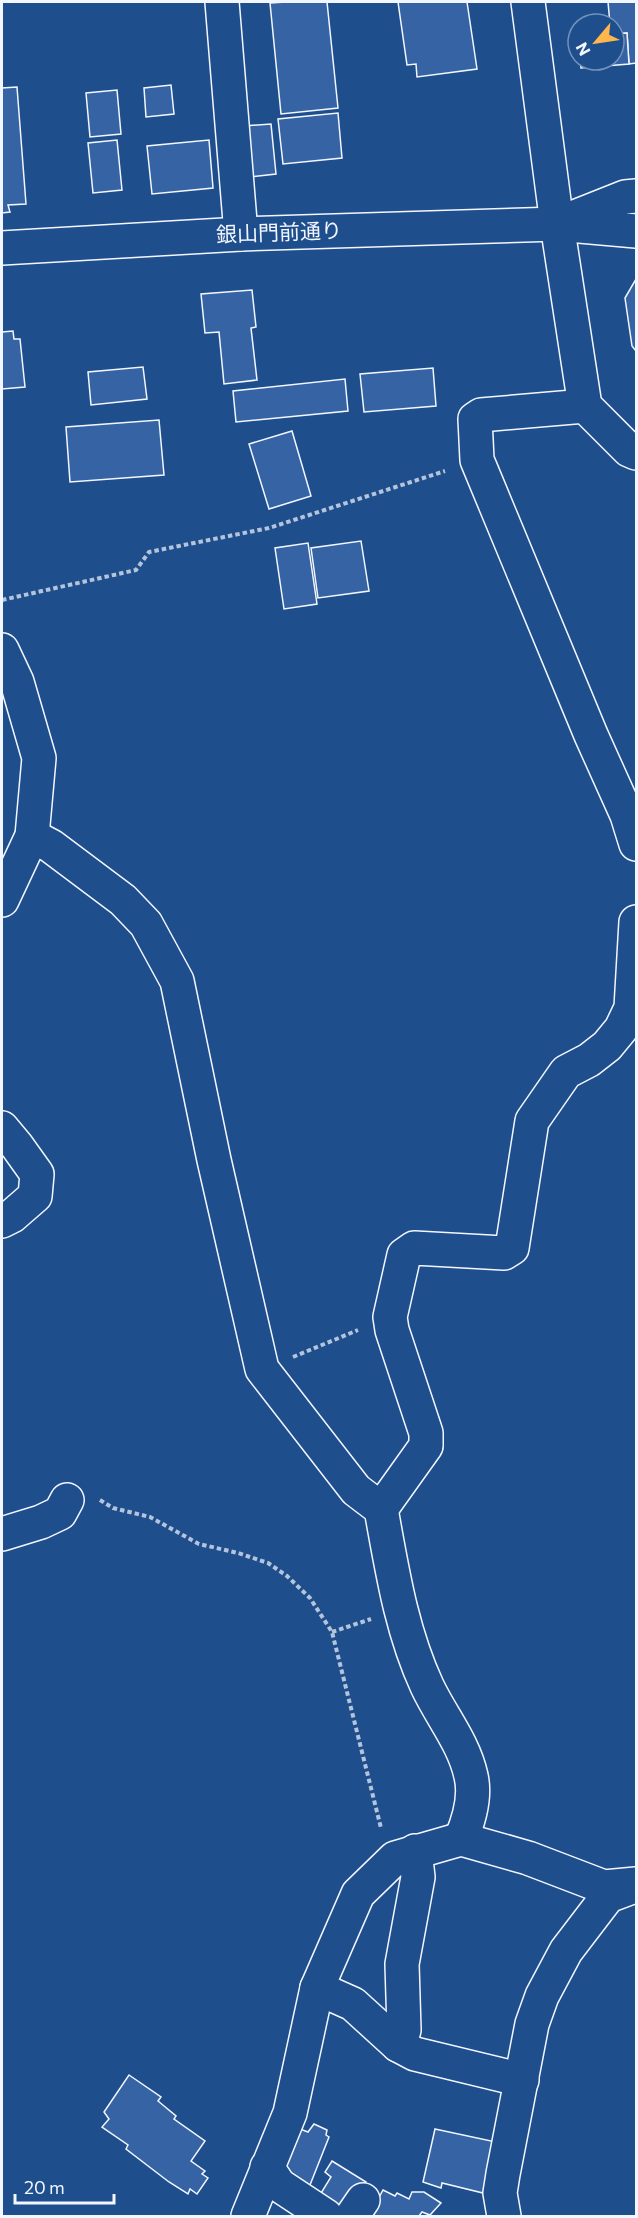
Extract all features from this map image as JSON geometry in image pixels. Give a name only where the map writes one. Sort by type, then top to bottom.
[{"type":"street","points":[[222,2],[241,234]]},
{"type":"street","points":[[528,2],[557,224],[585,406],[629,450],[636,453]]},
{"type":"street","name":"銀山門前通り","points":[[557,224],[625,197],[636,196]]},
{"type":"street","name":"銀山門前通り","points":[[2,248],[241,234],[557,224],[636,231]]},
{"type":"street","points":[[585,406],[482,416],[475,419],[477,460],[591,735],[627,815],[636,844]]},
{"type":"street","points":[[2,650],[17,681],[39,758],[32,836],[2,900]]},
{"type":"street","points":[[32,836],[51,846],[123,900],[146,924],[177,981],[214,1160],[262,1369],[356,1490],[381,1509],[400,1610],[427,1685],[462,1748],[472,1778],[470,1818],[461,1839]]},
{"type":"street","points":[[381,1509],[426,1446],[426,1433],[390,1317],[404,1255],[414,1248],[504,1253],[512,1248],[532,1121],[566,1072],[589,1060],[607,1046],[621,1029],[631,1008],[636,922]]},
{"type":"street","points":[[2,1128],[37,1174],[35,1196],[12,1216],[2,1221]]},
{"type":"street","points":[[2,1534],[41,1522],[60,1513],[67,1500]]},
{"type":"street","points":[[248,2217],[290,2113],[317,1988],[358,1894],[405,1855],[461,1839],[528,1858],[604,1887],[636,1885]]},
{"type":"street","points":[[398,2045],[404,2030],[402,1964],[418,1877],[405,1855]]},
{"type":"street","points":[[504,2217],[500,2193],[532,2024],[542,1996],[566,1951],[608,1896],[636,1885]]},
{"type":"street","points":[[317,1988],[353,2004],[398,2045],[415,2054],[522,2080]]},
{"type":"street","points":[[267,2167],[279,2185],[326,2217]]},
{"type":"path","points":[[2,600],[136,570],[149,552],[269,528],[477,460]]},
{"type":"path","points":[[262,1369],[390,1317]]},
{"type":"path","points":[[67,1500],[78,1494],[85,1494],[113,1508],[150,1517],[199,1544],[268,1563],[287,1576],[310,1598],[332,1632],[384,1841],[405,1855]]},
{"type":"path","points":[[332,1632],[400,1610]]},
{"type":"building","points":[[327,2],[338,108],[281,114],[270,3]]},
{"type":"building","points":[[398,2],[467,2],[477,69],[417,77],[416,64],[407,65]]},
{"type":"building","points":[[608,2],[636,2],[636,63],[629,64],[626,12],[609,12]]},
{"type":"building","points":[[626,33],[629,64],[626,64]]},
{"type":"building","points":[[171,85],[174,114],[146,117],[144,88]]},
{"type":"building","points":[[17,87],[26,204],[8,205],[10,212],[2,213],[2,88]]},
{"type":"building","points":[[117,90],[121,134],[90,137],[86,93]]},
{"type":"building","points":[[338,113],[342,158],[283,164],[278,119]]},
{"type":"building","points":[[271,124],[276,174],[249,177],[244,126]]},
{"type":"building","points":[[117,140],[122,190],[93,193],[88,143]]},
{"type":"building","points":[[209,140],[213,188],[152,194],[147,146]]},
{"type":"building","points":[[636,279],[636,351],[632,346],[625,298]]},
{"type":"building","points":[[252,290],[256,327],[251,328],[257,380],[224,384],[219,332],[205,333],[201,294]]},
{"type":"building","points":[[13,331],[14,339],[20,339],[25,387],[2,389],[2,332]]},
{"type":"building","points":[[143,367],[147,399],[91,405],[88,372]]},
{"type":"building","points":[[433,368],[436,406],[364,412],[360,374]]},
{"type":"building","points":[[345,379],[348,411],[236,422],[233,391]]},
{"type":"building","points":[[159,420],[164,475],[70,482],[66,427]]},
{"type":"building","points":[[292,431],[311,496],[269,509],[249,444]]},
{"type":"building","points":[[361,541],[369,591],[318,598],[311,548]]},
{"type":"building","points":[[308,543],[317,604],[284,609],[275,548]]},
{"type":"building","points":[[129,2075],[161,2097],[158,2101],[176,2116],[174,2119],[205,2141],[191,2161],[205,2171],[202,2174],[208,2178],[197,2194],[190,2189],[188,2194],[169,2182],[126,2149],[128,2145],[102,2127],[109,2119],[104,2112]]},
{"type":"building","points":[[314,2124],[327,2130],[326,2135],[329,2137],[308,2190],[279,2165],[300,2129],[308,2132]]},
{"type":"building","points":[[435,2129],[496,2142],[483,2193],[442,2183],[441,2188],[423,2182]]},
{"type":"building","points":[[332,2161],[366,2182],[344,2215],[318,2198],[331,2177],[325,2172]]},
{"type":"building","points":[[383,2190],[409,2199],[412,2192],[424,2192],[441,2203],[430,2215],[422,2212],[419,2216],[370,2214]]}]
